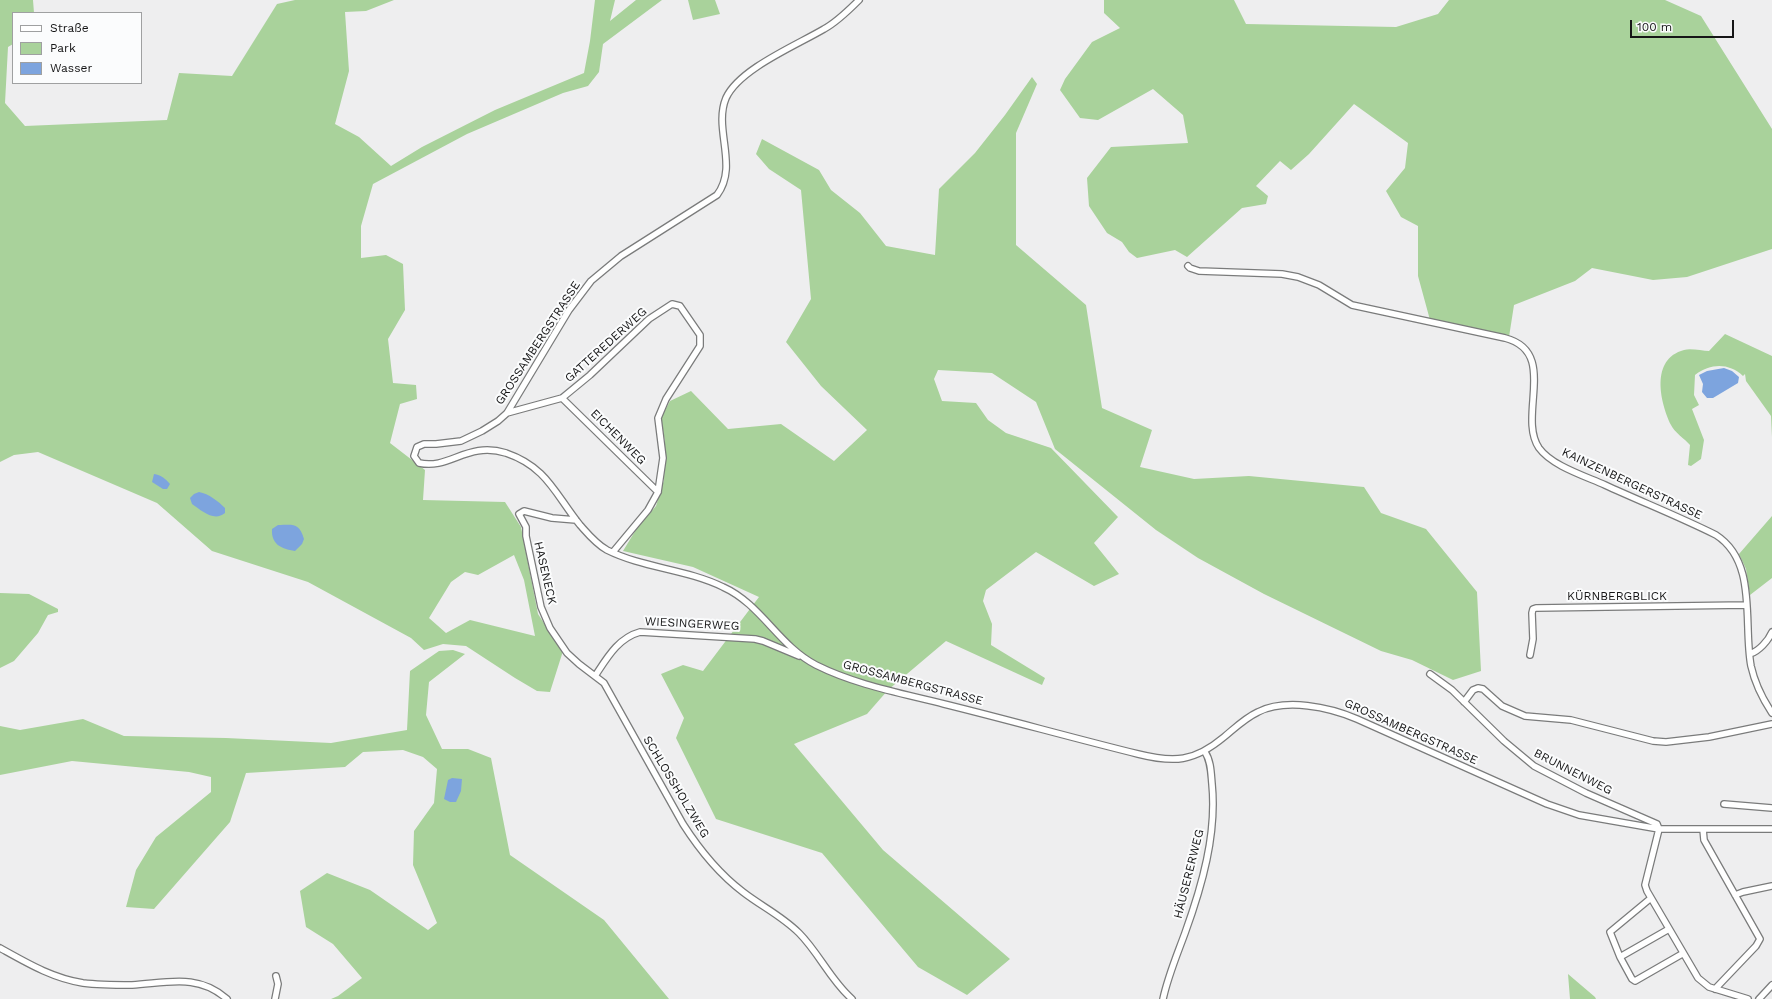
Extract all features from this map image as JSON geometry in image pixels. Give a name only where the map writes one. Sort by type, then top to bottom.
[{"type":"street","name":"GROSSAMBERGSTRASSE","points":[[859,0],[825,29],[748,73],[732,88],[724,105],[722,119],[727,170],[721,190],[717,195],[621,256],[591,281],[569,310],[507,413],[489,427],[467,438],[448,443],[424,444],[417,447],[414,456],[419,463],[431,464],[467,452],[484,449],[495,450],[529,463],[550,483],[576,520],[598,543],[624,558],[705,580],[732,591],[755,608],[786,643],[804,658],[829,672],[850,679],[1157,759],[1180,760],[1205,752],[1259,711],[1275,707],[1314,706],[1334,710],[1357,719],[1547,804],[1579,815],[1659,829],[1772,829]]},
{"type":"street","name":"KAINZENBERGERSTRASSE","points":[[1188,266],[1199,271],[1282,274],[1298,277],[1319,285],[1344,301],[1357,306],[1505,338],[1516,342],[1525,350],[1533,366],[1534,381],[1532,428],[1535,440],[1542,452],[1556,462],[1707,530],[1723,540],[1736,554],[1743,575],[1751,665],[1758,691],[1772,713]]},
{"type":"street","name":"GATTEREDERWEG","points":[[507,413],[562,398],[590,376],[649,319],[672,304],[680,306],[700,335],[700,346],[666,398],[658,418],[663,458],[658,492],[648,510],[613,552]]},
{"type":"street","name":"EICHENWEG","points":[[562,398],[658,492]]},
{"type":"street","name":"HASENECK","points":[[576,520],[552,518],[524,511],[519,514],[526,527],[526,536],[541,607],[550,628],[567,653],[595,676]]},
{"type":"street","name":"KÜRNBERGBLICK","points":[[1530,655],[1533,639],[1532,613],[1533,609],[1536,608],[1746,605]]},
{"type":"street","name":"WIESINGERWEG","points":[[595,676],[620,643],[631,634],[640,632],[755,639],[804,658]]},
{"type":"street","points":[[1750,654],[1758,650],[1770,637],[1772,632]]},
{"type":"street","name":"BRUNNENWEG","points":[[1430,674],[1443,683],[1510,747],[1534,766],[1586,793],[1653,822],[1659,829]]},
{"type":"street","name":"SCHLOSSHOLZWEG","points":[[595,676],[604,683],[633,737],[695,843],[713,864],[741,891],[786,921],[800,934],[852,999]]},
{"type":"street","points":[[1464,702],[1473,690],[1482,689],[1502,706],[1525,716],[1571,720],[1647,740],[1666,742],[1709,737],[1772,724]]},
{"type":"street","name":"HÄUSERERWEG","points":[[1163,999],[1173,963],[1192,914],[1205,864],[1214,817],[1214,802],[1209,759],[1205,752]]},
{"type":"street","points":[[1724,804],[1772,808]]},
{"type":"street","points":[[1659,829],[1645,885],[1651,898],[1682,954],[1698,978],[1703,983],[1715,989],[1748,999]]},
{"type":"street","points":[[1703,829],[1704,840],[1760,939],[1756,946],[1715,989]]},
{"type":"street","points":[[1735,895],[1772,886]]},
{"type":"street","points":[[1651,898],[1610,932],[1620,957],[1632,979],[1635,981],[1682,954]]},
{"type":"street","points":[[1620,957],[1669,930]]},
{"type":"street","points":[[0,948],[39,970],[57,978],[84,983],[107,985],[192,981],[220,992],[227,999]]},
{"type":"street","points":[[275,999],[278,984],[276,976]]},
{"type":"street","points":[[1759,999],[1772,984]]},
{"type":"green space","points":[[0,0],[33,0],[34,12],[12,12],[12,45],[8,47],[5,103],[25,126],[167,120],[179,73],[232,76],[277,4],[295,0],[394,0],[366,11],[345,12],[349,71],[335,124],[359,137],[391,166],[422,147],[495,110],[584,73],[595,0],[615,0],[610,21],[636,0],[662,0],[603,44],[599,72],[588,86],[563,93],[467,134],[373,184],[361,226],[361,258],[386,255],[403,264],[405,310],[388,339],[393,383],[416,385],[417,399],[400,404],[390,443],[425,470],[423,500],[505,502],[521,527],[538,614],[563,651],[550,692],[537,691],[466,646],[443,644],[424,650],[411,638],[308,582],[212,551],[157,503],[38,452],[14,455],[0,462]],"holes":[[[514,555],[524,580],[535,636],[470,620],[446,633],[429,618],[451,582],[465,572],[478,575]]]},
{"type":"green space","points":[[688,0],[715,0],[720,14],[693,20]]},
{"type":"green space","points":[[1104,0],[1234,0],[1246,24],[1396,27],[1438,14],[1449,0],[1665,0],[1701,16],[1772,129],[1772,249],[1687,277],[1653,280],[1592,268],[1575,281],[1514,305],[1509,337],[1430,320],[1418,276],[1418,226],[1401,217],[1386,191],[1405,168],[1408,143],[1354,104],[1309,154],[1291,170],[1280,161],[1256,186],[1268,196],[1266,204],[1242,208],[1187,257],[1175,250],[1137,258],[1129,252],[1122,242],[1107,233],[1089,206],[1087,178],[1111,147],[1188,143],[1183,115],[1153,89],[1098,120],[1080,118],[1060,90],[1065,79],[1092,42],[1120,28],[1104,13]]},
{"type":"green space","points":[[1032,77],[1037,84],[1016,133],[1016,245],[1086,305],[1102,408],[1152,430],[1140,467],[1194,479],[1249,476],[1364,487],[1381,513],[1426,529],[1477,592],[1481,671],[1453,680],[1412,660],[1381,651],[1264,594],[1198,558],[1156,530],[1055,449],[1036,402],[992,373],[938,370],[934,379],[942,401],[976,403],[988,420],[1006,433],[1051,448],[1118,517],[1094,543],[1119,574],[1094,586],[1036,552],[986,590],[983,601],[992,624],[991,645],[1045,678],[1042,685],[946,641],[888,690],[867,714],[794,744],[883,850],[1010,959],[967,995],[918,967],[822,853],[716,819],[676,738],[684,718],[661,674],[683,665],[703,671],[759,597],[693,567],[623,551],[637,528],[656,506],[664,480],[665,442],[661,418],[670,401],[691,391],[728,429],[781,424],[834,461],[867,430],[821,386],[786,342],[811,299],[801,190],[769,169],[756,154],[762,139],[819,170],[831,190],[860,213],[886,246],[935,255],[939,189],[975,153]]},
{"type":"green space","points":[[1725,334],[1772,356],[1772,437],[1771,416],[1746,381],[1745,374],[1743,376],[1732,369],[1720,366],[1707,368],[1695,375],[1694,395],[1699,405],[1692,409],[1704,440],[1701,459],[1691,466],[1688,465],[1690,445],[1672,428],[1667,416],[1661,394],[1662,372],[1666,362],[1673,355],[1687,349],[1709,351]]},
{"type":"green space","points":[[1772,516],[1772,578],[1750,595],[1746,569],[1739,554]]},
{"type":"green space","points":[[0,593],[29,594],[58,609],[58,612],[48,615],[38,633],[14,661],[0,668]]},
{"type":"green space","points":[[453,650],[465,654],[429,682],[426,715],[442,749],[468,749],[491,758],[510,855],[604,920],[669,999],[331,999],[338,996],[362,978],[333,944],[306,927],[300,891],[327,873],[370,890],[428,930],[437,923],[413,865],[414,831],[434,803],[437,769],[423,757],[403,750],[363,752],[345,767],[246,773],[230,822],[154,909],[126,907],[136,870],[156,837],[211,792],[211,777],[189,772],[72,761],[0,775],[0,726],[20,730],[83,719],[124,736],[226,738],[331,743],[407,730],[410,671],[439,651]]},
{"type":"green space","points":[[1568,974],[1595,997],[1596,999],[1570,999]]},
{"type":"water","points":[[1724,368],[1732,371],[1739,377],[1738,383],[1713,398],[1707,398],[1702,392],[1703,384],[1699,375],[1707,371]]},
{"type":"water","points":[[154,474],[161,476],[170,484],[167,489],[163,489],[152,482]]},
{"type":"water","points":[[199,492],[210,496],[219,503],[225,508],[225,513],[212,516],[192,504],[190,498]]},
{"type":"water","points":[[278,525],[295,526],[300,530],[304,539],[302,544],[295,551],[285,549],[275,542],[272,529]]},
{"type":"water","points":[[452,778],[462,779],[461,791],[456,802],[450,802],[444,799],[448,780]]}]
